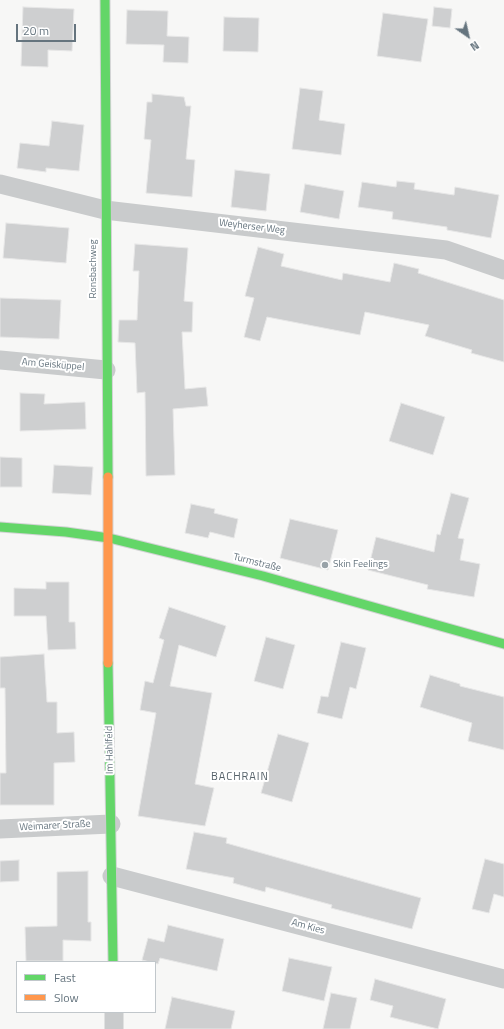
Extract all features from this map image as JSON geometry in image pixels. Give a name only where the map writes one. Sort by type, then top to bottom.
[{"type":"street","name":"Ronsbachweg","points":[[105,0],[106,370],[109,538]]},
{"type":"street","name":"Weyherser Weg","points":[[0,184],[105,210],[446,250],[504,270]]},
{"type":"street","name":"Am Geisküppel","points":[[0,360],[106,370]]},
{"type":"street","name":"Turmstraße","points":[[0,527],[59,531],[109,538],[263,576],[504,644]]},
{"type":"street","name":"Im Hahlfeld","points":[[109,538],[107,597],[113,961]]},
{"type":"street","name":"Weimarer Straße","points":[[0,829],[111,824]]},
{"type":"street","name":"Am Kies","points":[[112,876],[504,978]]},
{"type":"street","points":[[114,1013],[114,1029]]},
{"type":"building","points":[[23,7],[74,9],[72,51],[48,50],[48,67],[21,66]]},
{"type":"building","points":[[434,7],[452,9],[450,28],[432,26]]},
{"type":"building","points":[[127,10],[168,11],[167,36],[189,37],[188,63],[163,62],[164,45],[126,44]]},
{"type":"building","points":[[383,13],[428,19],[421,62],[377,56]]},
{"type":"building","points":[[224,17],[259,18],[258,52],[223,51]]},
{"type":"building","points":[[300,88],[323,91],[319,120],[345,124],[341,155],[292,149]]},
{"type":"building","points":[[152,94],[184,97],[186,106],[191,106],[186,159],[195,160],[192,197],[146,193],[151,140],[144,139],[147,102],[152,102]]},
{"type":"building","points":[[52,121],[84,125],[79,171],[46,168],[46,172],[17,168],[20,143],[49,146]]},
{"type":"building","points":[[235,170],[270,174],[266,211],[231,207]]},
{"type":"building","points":[[397,181],[415,183],[414,189],[454,195],[455,187],[499,195],[491,238],[447,230],[447,227],[392,219],[393,212],[358,207],[362,182],[396,187]]},
{"type":"building","points":[[305,184],[344,191],[339,219],[300,212]]},
{"type":"building","points":[[6,223],[69,228],[66,263],[3,258]]},
{"type":"building","points":[[135,244],[188,248],[184,301],[193,302],[192,332],[182,332],[185,389],[206,387],[208,406],[173,409],[175,475],[146,476],[145,392],[137,393],[135,343],[118,342],[119,320],[137,320],[139,271],[133,271]]},
{"type":"building","points":[[258,247],[284,254],[281,266],[342,280],[343,273],[390,282],[394,263],[419,269],[418,273],[504,300],[504,362],[471,353],[472,350],[425,336],[429,325],[365,312],[360,335],[267,317],[260,341],[244,337],[254,298],[245,296]]},
{"type":"building","points":[[0,298],[61,300],[59,339],[0,337]]},
{"type":"building","points":[[20,393],[45,394],[44,404],[85,402],[86,429],[20,431]]},
{"type":"building","points":[[401,403],[445,417],[433,455],[389,441]]},
{"type":"building","points":[[0,457],[22,458],[22,487],[0,487]]},
{"type":"building","points":[[54,465],[93,467],[91,495],[52,493]]},
{"type":"building","points":[[451,493],[469,498],[458,538],[464,539],[460,560],[480,564],[474,597],[427,589],[428,585],[368,570],[376,537],[434,552],[437,534],[440,535]]},
{"type":"building","points":[[191,504],[215,509],[214,513],[238,519],[234,538],[210,532],[208,538],[185,533]]},
{"type":"building","points":[[290,519],[338,530],[328,570],[280,558]]},
{"type":"building","points":[[46,582],[69,582],[69,622],[75,622],[76,649],[48,650],[46,616],[14,616],[14,588],[46,589]]},
{"type":"building","points":[[169,607],[226,626],[216,657],[179,645],[170,686],[212,693],[195,784],[214,788],[205,826],[138,816],[156,713],[140,710],[145,681],[153,683],[164,640],[159,638]]},
{"type":"building","points":[[266,637],[295,645],[283,689],[254,681]]},
{"type":"building","points":[[341,642],[366,648],[356,689],[350,687],[342,719],[317,713],[321,696],[328,697]]},
{"type":"building","points":[[44,654],[47,702],[57,702],[57,733],[74,732],[75,762],[54,763],[54,805],[0,805],[0,773],[6,773],[5,688],[0,688],[0,657]]},
{"type":"building","points":[[430,675],[460,684],[460,686],[504,697],[504,750],[468,741],[472,723],[420,707]]},
{"type":"building","points":[[278,734],[309,743],[292,802],[261,793]]},
{"type":"building","points":[[194,832],[227,838],[226,843],[421,898],[412,929],[331,908],[332,905],[266,887],[265,892],[233,883],[234,878],[186,869]]},
{"type":"building","points":[[485,859],[504,864],[504,897],[494,894],[489,913],[472,909]]},
{"type":"building","points":[[19,860],[19,881],[0,882],[0,861]]},
{"type":"building","points":[[88,871],[88,922],[91,922],[91,941],[63,940],[63,961],[26,961],[25,927],[57,926],[57,872]]},
{"type":"building","points":[[168,925],[224,939],[217,971],[160,958],[158,964],[156,964],[156,961],[142,960],[148,938],[164,942]]},
{"type":"building","points":[[289,958],[332,967],[324,1001],[282,991]]},
{"type":"building","points":[[375,979],[446,999],[438,1029],[390,1017],[393,1006],[370,1000]]},
{"type":"building","points":[[331,993],[357,998],[350,1029],[323,1029]]},
{"type":"building","points":[[172,997],[235,1011],[231,1029],[165,1029]]},
{"type":"traffic: fast","points":[[105,0],[108,477]]},
{"type":"traffic: fast","points":[[0,527],[66,532],[109,538],[263,576],[504,644]]},
{"type":"traffic: fast","points":[[108,663],[113,961]]},
{"type":"traffic: slow","points":[[108,477],[108,663]]},
{"type":"place","name":"Skin Feelings","points":[[325,565]]},
{"type":"district","name":"BACHRAIN","points":[[240,777]]}]
